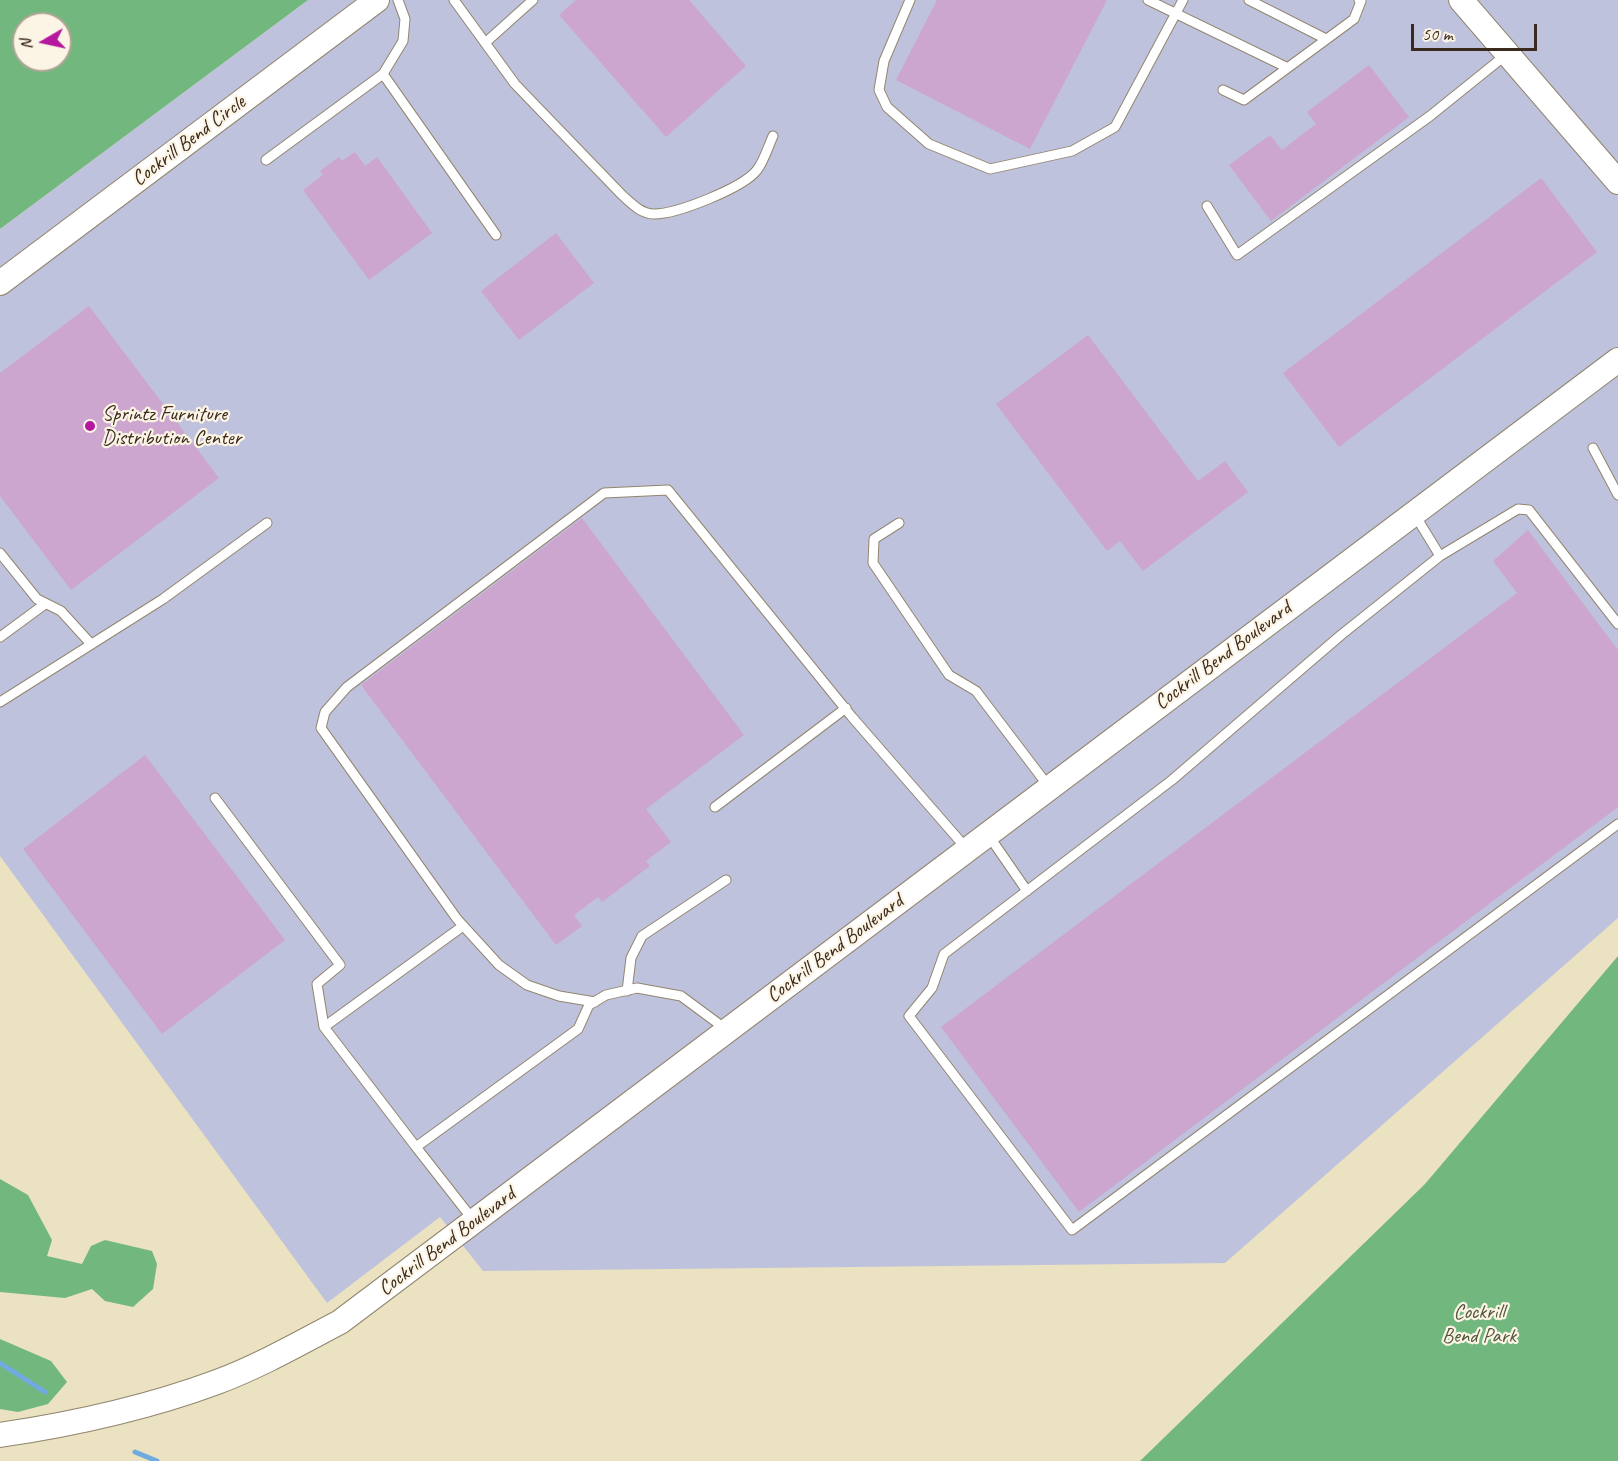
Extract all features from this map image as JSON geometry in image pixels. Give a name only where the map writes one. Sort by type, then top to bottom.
[{"type":"street","name":"Cockrill Bend Circle","points":[[0,283],[377,0]]},
{"type":"street","points":[[1461,0],[1618,182]]},
{"type":"street","name":"Cockrill Bend Boulevard","points":[[0,1435],[102,1417],[165,1400],[218,1382],[273,1358],[340,1322],[1618,360]]},
{"type":"lane","points":[[266,160],[383,75],[403,41],[405,19],[398,0]]},
{"type":"lane","points":[[454,0],[515,84],[622,195],[640,210],[652,214],[670,211],[729,190],[757,171],[773,136]]},
{"type":"lane","points":[[485,43],[533,0]]},
{"type":"lane","points":[[910,0],[884,61],[879,90],[887,107],[929,144],[990,169],[1072,151],[1115,127],[1183,0]]},
{"type":"lane","points":[[1148,0],[1286,67]]},
{"type":"lane","points":[[1249,0],[1326,39]]},
{"type":"lane","points":[[1223,90],[1244,99],[1354,19],[1361,1],[1359,0]]},
{"type":"lane","points":[[1207,206],[1237,255],[1430,116],[1508,54]]},
{"type":"lane","points":[[383,75],[496,235]]},
{"type":"lane","points":[[1593,448],[1618,495]]},
{"type":"lane","points":[[595,1002],[559,996],[527,985],[499,965],[463,926],[321,728],[325,712],[347,687],[604,493],[634,489],[668,490],[846,708],[968,849]]},
{"type":"lane","points":[[1618,624],[1529,510],[1518,509],[1440,556],[1341,635],[1172,780],[944,954],[932,988],[909,1016],[1072,1230],[1618,824]]},
{"type":"lane","points":[[1413,513],[1440,556]]},
{"type":"lane","points":[[899,523],[874,539],[873,563],[949,675],[976,691],[1049,787]]},
{"type":"lane","points":[[0,702],[163,599],[267,524]]},
{"type":"lane","points":[[0,553],[37,599],[61,611],[91,644]]},
{"type":"lane","points":[[0,637],[45,604]]},
{"type":"lane","points":[[715,807],[846,708]]},
{"type":"lane","points":[[215,798],[340,965],[316,984],[324,1027],[474,1221]]},
{"type":"lane","points":[[988,834],[1027,891]]},
{"type":"lane","points":[[627,991],[631,958],[642,936],[726,879]]},
{"type":"lane","points":[[324,1027],[463,926]]},
{"type":"lane","points":[[416,1147],[578,1029],[589,1005],[606,995],[637,988],[681,996],[727,1030]]},
{"type":"shaded area","points":[[308,0],[1618,0],[1618,918],[1225,1263],[483,1271],[440,1217],[327,1303],[0,856],[0,229]]},
{"type":"green space","points":[[0,0],[308,0],[0,229]]},
{"type":"green space","name":"Cockrill Bend Park","points":[[1618,956],[1618,1461],[1140,1461],[1425,1184]]},
{"type":"green space","points":[[0,1179],[28,1195],[52,1240],[47,1256],[82,1264],[91,1246],[105,1240],[152,1251],[157,1264],[153,1289],[133,1307],[105,1301],[92,1289],[65,1298],[0,1292]]},
{"type":"green space","points":[[0,1339],[51,1361],[67,1382],[48,1404],[18,1412],[0,1409]]},
{"type":"building","points":[[576,0],[689,0],[746,66],[666,137],[559,15]]},
{"type":"building","points":[[937,0],[1107,0],[1030,149],[896,80]]},
{"type":"building","points":[[1369,65],[1409,117],[1271,221],[1229,165],[1270,135],[1282,150],[1316,124],[1307,112]]},
{"type":"building","points":[[355,152],[365,166],[377,157],[432,233],[369,280],[303,190],[323,175],[320,171],[339,157],[342,161]]},
{"type":"building","points":[[1541,178],[1597,252],[1339,447],[1283,373]]},
{"type":"building","points":[[556,233],[594,283],[519,340],[481,291]]},
{"type":"building","name":"Sprintz Furniture Distribution Center","points":[[89,306],[219,478],[71,590],[0,496],[0,373]]},
{"type":"building","points":[[1088,335],[1198,481],[1225,461],[1248,492],[1143,571],[1120,541],[1107,551],[996,404]]},
{"type":"building","points":[[582,518],[744,735],[646,809],[671,842],[646,861],[650,866],[602,902],[598,897],[574,915],[582,926],[556,945],[361,685]]},
{"type":"building","points":[[1528,530],[1618,650],[1618,807],[1079,1212],[941,1027],[1517,593],[1493,561]]},
{"type":"building","points":[[145,755],[285,940],[162,1034],[23,849]]},
{"type":"waterway","points":[[0,1363],[45,1392]]},
{"type":"waterway","points":[[135,1452],[157,1461]]},
{"type":"place","name":"Sprintz Furniture Distribution Center","points":[[90,426]]}]
